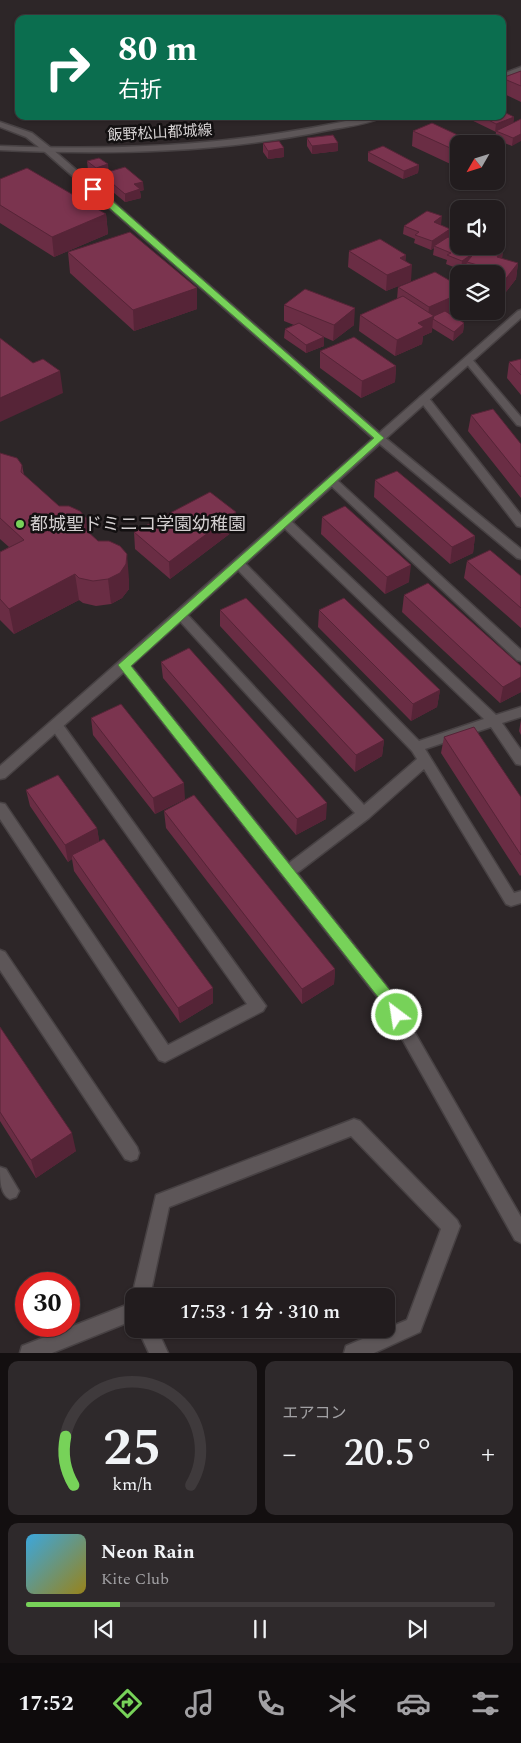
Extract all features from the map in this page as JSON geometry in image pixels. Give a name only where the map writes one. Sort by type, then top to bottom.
[{"type":"street","points":[[506,75],[521,69]]},
{"type":"street","name":"飯野松山都城線","points":[[0,148],[143,150],[200,146],[273,137],[360,120]]},
{"type":"street","points":[[0,124],[29,135],[48,150],[379,438],[521,555]]},
{"type":"street","points":[[0,774],[521,313]]},
{"type":"street","points":[[468,360],[521,423]]},
{"type":"street","points":[[424,399],[521,523]]},
{"type":"street","points":[[332,481],[521,657]]},
{"type":"street","points":[[285,522],[494,721],[521,760]]},
{"type":"street","points":[[239,564],[417,747],[511,900],[521,897]]},
{"type":"street","points":[[181,615],[364,814]]},
{"type":"street","points":[[124,665],[387,998],[521,1234]]},
{"type":"street","points":[[417,747],[521,712]]},
{"type":"street","points":[[0,808],[165,1055],[258,1006],[56,725]]},
{"type":"street","points":[[287,872],[364,814],[425,760]]},
{"type":"street","points":[[0,957],[131,1153]]},
{"type":"street","points":[[143,1288],[162,1201],[354,1126],[451,1226],[414,1326],[395,1334]]},
{"type":"street","points":[[0,1175],[10,1191]]},
{"type":"street","points":[[29,1353],[125,1316]]},
{"type":"street","points":[[152,1338],[159,1353]]},
{"type":"street","points":[[353,1353],[387,1338]]},
{"type":"building","points":[[521,71],[521,86],[506,80],[506,77]]},
{"type":"building","points":[[506,113],[514,117],[496,124],[488,120],[506,120]]},
{"type":"building","points":[[521,119],[521,134],[513,138],[496,131]]},
{"type":"building","points":[[432,123],[458,135],[450,135],[450,148],[413,131]]},
{"type":"building","points":[[333,135],[338,143],[312,146],[307,138]]},
{"type":"building","points":[[279,141],[284,148],[268,151],[263,143]]},
{"type":"building","points":[[383,146],[419,165],[404,171],[368,152]]},
{"type":"building","points":[[99,158],[108,164],[96,168],[87,161]]},
{"type":"building","points":[[125,167],[143,182],[134,184],[140,189],[125,194],[101,174]]},
{"type":"building","points":[[27,168],[106,214],[52,237],[0,205],[0,179]]},
{"type":"building","points":[[427,211],[442,216],[434,222],[450,229],[432,241],[415,235],[419,232],[404,226]]},
{"type":"building","points":[[130,232],[197,288],[133,310],[68,252]]},
{"type":"building","points":[[448,237],[450,238],[450,253],[434,246]]},
{"type":"building","points":[[380,239],[406,255],[400,258],[412,265],[387,275],[349,251]]},
{"type":"building","points":[[450,254],[471,255],[462,261],[447,255]]},
{"type":"building","points":[[473,255],[498,255],[497,257],[518,263],[505,280],[505,265],[478,265],[467,262]]},
{"type":"building","points":[[435,272],[450,281],[450,298],[429,307],[398,287]]},
{"type":"building","points":[[305,289],[355,308],[334,325],[284,305]]},
{"type":"building","points":[[403,296],[434,316],[418,323],[424,327],[397,340],[360,315]]},
{"type":"building","points":[[445,311],[450,314],[450,320],[459,320],[464,323],[454,332],[433,319],[434,316]]},
{"type":"building","points":[[299,323],[324,337],[306,345],[285,329]]},
{"type":"building","points":[[354,337],[396,366],[362,381],[320,351]]},
{"type":"building","points":[[0,338],[33,363],[43,359],[60,371],[0,398]]},
{"type":"building","points":[[521,359],[521,375],[509,362]]},
{"type":"building","points":[[493,409],[521,444],[521,477],[471,415]]},
{"type":"building","points":[[0,453],[17,458],[22,465],[21,472],[59,506],[69,506],[80,511],[86,518],[85,529],[98,541],[109,541],[120,546],[127,554],[126,564],[120,573],[108,579],[93,581],[79,578],[75,574],[9,609],[0,599],[0,552],[24,540],[0,518]]},
{"type":"building","points":[[397,471],[475,536],[452,547],[375,480]]},
{"type":"building","points":[[210,492],[236,512],[169,562],[134,532]]},
{"type":"building","points":[[345,506],[411,565],[387,577],[322,517]]},
{"type":"building","points":[[490,550],[521,576],[521,608],[467,561]]},
{"type":"building","points":[[428,583],[521,666],[521,677],[503,687],[404,595]]},
{"type":"building","points":[[246,598],[384,740],[356,755],[220,610]]},
{"type":"building","points":[[344,598],[440,690],[413,704],[319,610]]},
{"type":"building","points":[[189,648],[327,803],[297,819],[161,662]]},
{"type":"building","points":[[121,704],[184,783],[153,798],[91,718]]},
{"type":"building","points":[[474,727],[521,797],[521,855],[444,737]]},
{"type":"building","points":[[58,775],[97,828],[65,845],[26,790]]},
{"type":"building","points":[[194,795],[335,969],[302,989],[164,811]]},
{"type":"building","points":[[104,839],[213,988],[178,1008],[72,855]]},
{"type":"building","points":[[0,1027],[72,1133],[31,1160],[0,1112]]},
{"type":"place","name":"都城聖ドミニコ学園幼稚園","points":[[20,524]]},
{"type":"route","points":[[93,189],[379,438],[124,665],[387,998],[397,1015]]}]
